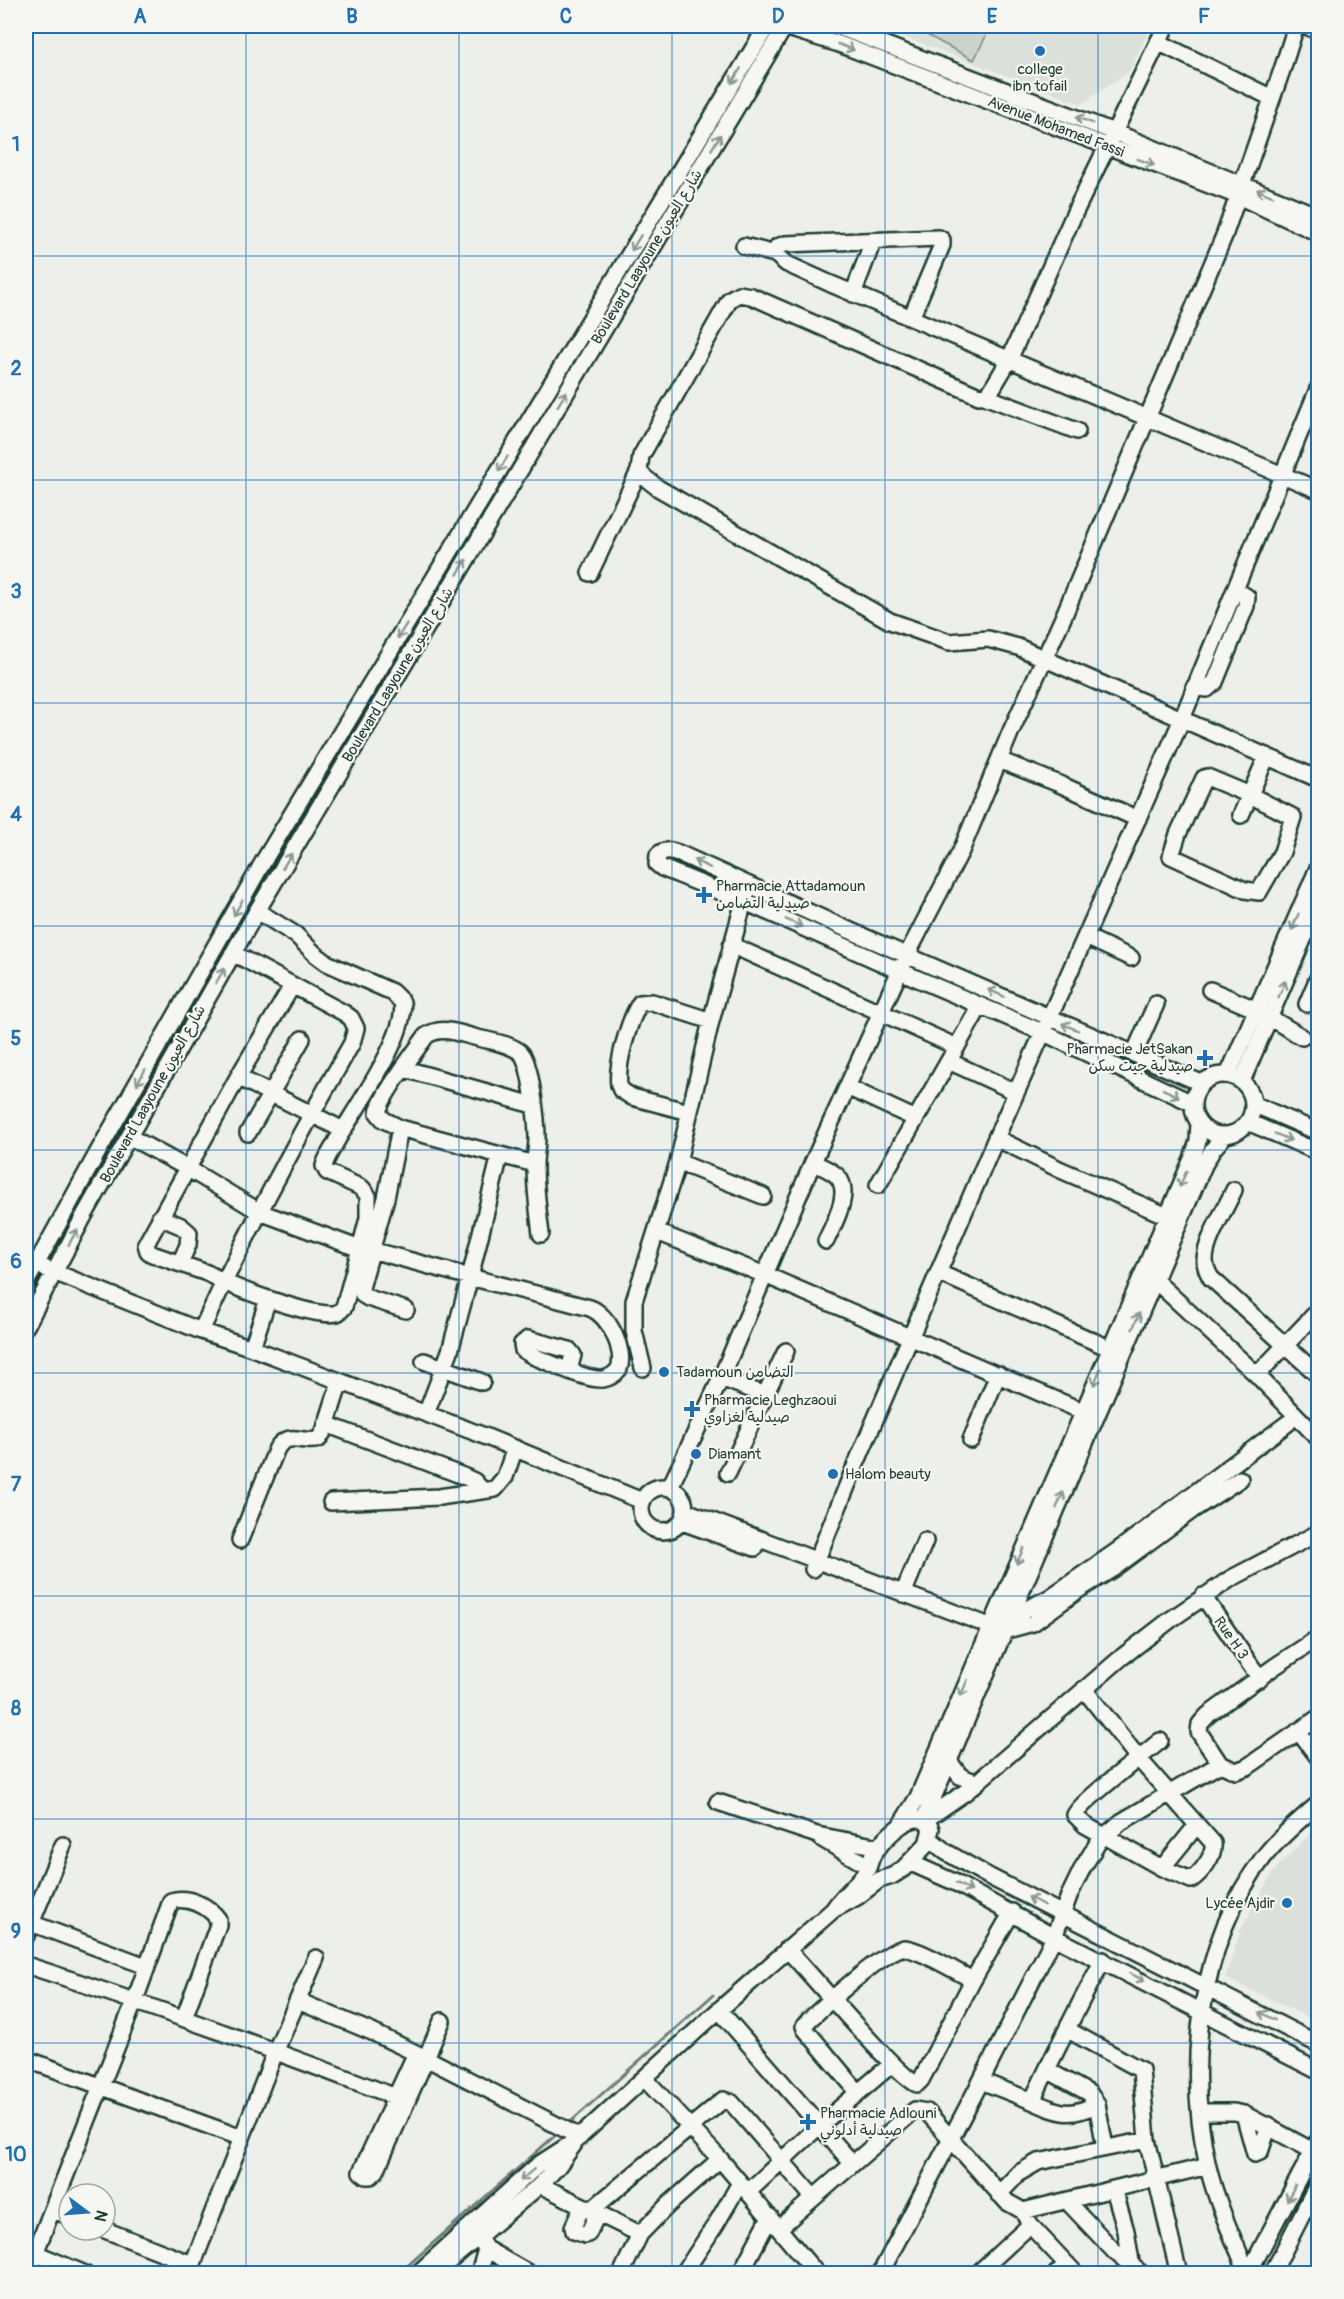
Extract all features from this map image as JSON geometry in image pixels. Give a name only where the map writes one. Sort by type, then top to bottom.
[{"type":"street","name":"Avenue Mohamed Fassi","points":[[836,26],[1114,132],[1240,190],[1318,233]]},
{"type":"street","points":[[984,396],[992,390],[1009,360],[1075,212],[1166,26]]},
{"type":"street","points":[[670,1487],[721,1378],[813,1162],[907,955],[961,851],[1043,659],[1062,621],[1207,276],[1240,190],[1296,26]]},
{"type":"street","points":[[1307,26],[1318,32]]},
{"type":"street","name":"Avenue Mohamed Fassi","points":[[781,27],[838,44],[1107,147],[1318,216]]},
{"type":"street","name":"Boulevard Laayoune شارع العيون","points":[[26,1326],[257,911],[781,27]]},
{"type":"street","name":"Boulevard Laayoune شارع العيون","points":[[26,1283],[267,857],[781,27]]},
{"type":"street","points":[[1158,42],[1272,98]]},
{"type":"street","points":[[775,254],[777,248],[785,244],[933,237],[942,240],[942,245],[911,318]]},
{"type":"street","points":[[853,294],[873,241]]},
{"type":"street","points":[[744,246],[775,254],[801,271],[853,294],[1318,490]]},
{"type":"street","points":[[590,573],[639,471],[641,456],[730,299],[739,294],[751,296],[969,392],[1077,431]]},
{"type":"street","points":[[815,1565],[996,1138],[1182,719],[1194,687],[1207,689],[1212,686],[1242,620],[1247,597],[1234,592],[1318,389]]},
{"type":"street","points":[[639,471],[658,488],[890,621],[949,642],[988,639],[1018,647],[1318,779]]},
{"type":"street","points":[[1241,816],[1267,756]]},
{"type":"street","points":[[999,760],[1138,819]]},
{"type":"street","points":[[1204,778],[1250,795],[1291,815],[1294,819],[1282,852],[1262,891],[1245,890],[1172,857],[1178,834],[1204,778]]},
{"type":"street","points":[[1192,1103],[1042,1032],[662,868],[657,864],[658,855],[662,851],[676,852],[851,931],[1201,1083]]},
{"type":"street","points":[[1242,1082],[1263,1014],[1318,868]]},
{"type":"street","points":[[643,1368],[634,1331],[634,1301],[678,1162],[711,1021],[748,885]]},
{"type":"street","points":[[1228,1075],[1263,1014],[1318,905]]},
{"type":"street","points":[[257,911],[296,935],[327,963],[392,992],[402,1002],[403,1016],[399,1030],[324,1166],[327,1172],[362,1188],[368,1196],[363,1295],[375,1302],[406,1310]]},
{"type":"street","points":[[844,946],[851,931]]},
{"type":"street","points":[[1086,937],[1131,958]]},
{"type":"street","points":[[731,945],[957,1047]]},
{"type":"street","points":[[201,1331],[260,1212],[352,1043],[356,1028],[351,1018],[344,1013],[233,953]]},
{"type":"street","points":[[1307,1004],[1318,978]]},
{"type":"street","points":[[292,986],[187,1168],[149,1237],[146,1248],[152,1254],[268,1299],[323,1313],[340,1311],[386,1198],[400,1128]]},
{"type":"street","points":[[1210,990],[1263,1014],[1302,1037]]},
{"type":"street","points":[[689,1113],[626,1094],[619,1085],[620,1064],[634,1014],[640,1003],[652,1002],[711,1021]]},
{"type":"street","points":[[1134,1054],[1156,1004]]},
{"type":"street","points":[[878,1185],[980,1006]]},
{"type":"street","points":[[535,1164],[400,1128],[384,1120],[378,1112],[386,1094],[426,1036],[437,1030],[513,1048],[525,1057],[530,1076],[537,1139],[535,1164],[537,1209],[541,1234]]},
{"type":"street","points":[[248,1133],[302,1039]]},
{"type":"street","points":[[955,1064],[1016,1092]]},
{"type":"street","points":[[405,1069],[532,1105]]},
{"type":"street","points":[[1218,1074],[1228,1075],[1242,1082],[1250,1091],[1253,1104],[1248,1122],[1234,1133],[1225,1135],[1216,1135],[1206,1131],[1194,1114],[1192,1103],[1201,1083],[1218,1074]]},
{"type":"street","points":[[238,1077],[343,1130]]},
{"type":"street","points":[[847,1087],[916,1119]]},
{"type":"street","points":[[1253,1104],[1318,1132]]},
{"type":"street","points":[[1248,1122],[1318,1152]]},
{"type":"street","points":[[479,2274],[478,2236],[538,2165],[578,2139],[787,1949],[833,1910],[857,1897],[872,1872],[879,1847],[897,1829],[918,1797],[995,1632],[1149,1275],[1167,1216],[1196,1150],[1199,1124]]},
{"type":"street","points":[[1010,1617],[1089,1414],[1109,1348],[1149,1275],[1204,1165],[1213,1149],[1225,1135]]},
{"type":"street","points":[[130,1137],[260,1212],[365,1250],[590,1308],[603,1314],[619,1349],[621,1359],[619,1369],[615,1374],[603,1379],[569,1370]]},
{"type":"street","points":[[996,1138],[1061,1170],[1167,1216]]},
{"type":"street","points":[[426,1414],[444,1368],[500,1155]]},
{"type":"street","points":[[678,1162],[763,1196]]},
{"type":"street","points":[[813,1162],[837,1176],[842,1182],[843,1190],[837,1215],[826,1241]]},
{"type":"street","points":[[1234,1190],[1207,1250],[1205,1263],[1207,1272],[1318,1375]]},
{"type":"street","points":[[160,1217],[181,1226],[189,1233],[188,1245],[180,1263]]},
{"type":"street","points":[[657,1232],[765,1275],[1089,1414]]},
{"type":"street","points":[[36,1264],[201,1331],[252,1348],[515,1448],[642,1501]]},
{"type":"street","points":[[939,1273],[1109,1348]]},
{"type":"street","points":[[1149,1275],[1257,1375],[1318,1438]]},
{"type":"street","points":[[252,1348],[268,1299]]},
{"type":"street","points":[[1257,1375],[1318,1311]]},
{"type":"street","points":[[728,1473],[786,1351]]},
{"type":"street","points":[[424,1361],[482,1382]]},
{"type":"street","points":[[971,1440],[998,1374]]},
{"type":"street","points":[[721,1378],[765,1395]]},
{"type":"street","points":[[240,1540],[268,1467],[280,1443],[295,1438],[315,1441],[319,1439],[340,1382]]},
{"type":"street","points":[[326,1424],[463,1476],[474,1481],[483,1491]]},
{"type":"street","points":[[817,1835],[872,1872],[898,1873],[910,1863],[927,1844],[927,1826],[995,1632],[1010,1617],[1049,1598],[1117,1551],[1288,1424]]},
{"type":"street","points":[[331,1502],[440,1497],[499,1487],[515,1448]]},
{"type":"street","points":[[684,1517],[995,1632],[1033,1623],[1240,1479]]},
{"type":"street","points":[[670,1487],[681,1495],[684,1517],[675,1529],[666,1532],[657,1531],[649,1527],[643,1519],[642,1501],[652,1490],[670,1487]]},
{"type":"street","points":[[927,1826],[1122,1657],[1203,1596],[1230,1579],[1318,1533]]},
{"type":"street","points":[[903,1594],[926,1540]]},
{"type":"street","points":[[815,1565],[903,1594],[995,1632]]},
{"type":"street","name":"Rue H 3","points":[[1203,1596],[1260,1679]]},
{"type":"street","points":[[1318,1638],[1208,1715],[1200,1724],[1199,1732],[1220,1764],[1231,1771],[1241,1770],[1318,1718]]},
{"type":"street","points":[[1084,1689],[1139,1759],[1210,1838],[1214,1848],[1213,1853],[1197,1876],[1189,1880],[1162,1868],[1077,1818],[1076,1812],[1139,1759],[1160,1741]]},
{"type":"street","points":[[1298,1731],[1318,1757]]},
{"type":"street","points":[[949,1761],[972,1787]]},
{"type":"street","points":[[880,2274],[1054,1937],[1083,1867],[1098,1841],[1120,1822],[1220,1764]]},
{"type":"street","points":[[718,1802],[817,1835],[879,1847]]},
{"type":"street","points":[[1248,2274],[1226,2225],[1208,2166],[1197,2069],[1202,2011],[1213,1959],[1228,1920],[1263,1858],[1318,1804]]},
{"type":"street","points":[[897,1829],[915,1819],[927,1826],[955,1858],[1318,2044]]},
{"type":"street","points":[[1162,1868],[1197,1825]]},
{"type":"street","points":[[63,1845],[28,1929],[146,1966]]},
{"type":"street","points":[[910,1863],[954,1882],[1054,1937],[1318,2071]]},
{"type":"street","points":[[27,2274],[135,2000],[171,1901],[183,1899],[214,1913],[218,1919],[218,1925],[184,2018]]},
{"type":"street","points":[[920,2110],[918,2083],[1011,1912]]},
{"type":"street","points":[[858,2092],[804,2026],[833,1998],[901,1947],[918,1952],[973,1980]]},
{"type":"street","points":[[787,1949],[892,2064],[911,2082],[918,2083]]},
{"type":"street","points":[[117,2236],[190,2269],[276,2050],[316,1958]]},
{"type":"street","points":[[1032,2101],[1103,1960]]},
{"type":"street","points":[[26,1965],[135,2000],[276,2050],[396,2097]]},
{"type":"street","points":[[298,2001],[372,2032],[421,2056],[578,2139]]},
{"type":"street","points":[[719,2010],[852,2163]]},
{"type":"street","points":[[421,2056],[376,2171],[371,2176],[366,2176],[361,2172],[396,2097],[442,2021]]},
{"type":"street","points":[[1068,2030],[1141,2070],[1147,2140],[1179,2274]]},
{"type":"street","points":[[26,2059],[242,2138]]},
{"type":"street","points":[[683,2274],[744,2187],[782,2162],[820,2125],[892,2064]]},
{"type":"street","points":[[1047,2070],[1089,2093],[1097,2104],[1105,2147]]},
{"type":"street","points":[[645,2079],[720,2159],[816,2274]]},
{"type":"street","points":[[981,2081],[1052,2111],[1076,2112],[1097,2104]]},
{"type":"street","points":[[590,2211],[718,2102],[727,2100],[813,2198]]},
{"type":"street","points":[[740,2274],[774,2223],[813,2198],[908,2115],[920,2110],[932,2116],[949,2140],[999,2194],[1026,2218],[1066,2270]]},
{"type":"street","points":[[1201,2112],[1244,2114],[1316,2146],[1248,2274]]},
{"type":"street","points":[[1244,2114],[1255,2154],[1260,2152],[1269,2125]]},
{"type":"street","points":[[423,2273],[478,2236],[540,2185],[578,2139]]},
{"type":"street","points":[[999,2194],[1019,2173],[1038,2162],[1147,2140]]},
{"type":"street","points":[[621,2274],[640,2234],[667,2206],[720,2159]]},
{"type":"street","points":[[977,2274],[1026,2218],[1067,2200],[1208,2166]]},
{"type":"street","points":[[1272,2274],[1318,2183]]},
{"type":"street","points":[[540,2185],[640,2234]]},
{"type":"street","points":[[1114,2189],[1137,2271]]},
{"type":"street","points":[[1067,2200],[1102,2239],[1137,2271]]},
{"type":"street","points":[[52,2210],[57,2212]]},
{"type":"street","points":[[1102,2239],[1126,2231]]},
{"type":"street","points":[[478,2236],[530,2274]]},
{"type":"street","points":[[35,2253],[69,2271],[85,2274]]},
{"type":"shaded area","name":"college ibn tofail","points":[[890,26],[1151,26],[1129,72],[1081,104],[886,30]]},
{"type":"shaded area","points":[[922,26],[976,26],[988,32],[974,60],[919,31]]},
{"type":"shaded area","name":"Lycée Ajdir","points":[[1318,1826],[1318,2022],[1225,1978],[1241,1929],[1270,1877]]},
{"type":"waterway","points":[[566,2126],[713,1995]]},
{"type":"waterway","points":[[398,2274],[559,2132]]},
{"type":"place","name":"college ibn tofail","points":[[1040,51]]},
{"type":"place","name":"Pharmacie Attadamoun صيدلية التضامن","points":[[704,895]]},
{"type":"place","name":"Pharmacie JetSakan صيدلية جيت سكن","points":[[1205,1058]]},
{"type":"place","name":"Tadamoun التضامن","points":[[664,1372]]},
{"type":"place","name":"Pharmacie Leghzaoui صيدلية لغزاوي","points":[[692,1409]]},
{"type":"place","name":"Diamant","points":[[696,1454]]},
{"type":"place","name":"Halom beauty","points":[[833,1474]]},
{"type":"place","name":"Lycée Ajdir","points":[[1287,1903]]},
{"type":"place","name":"Pharmacie Adlouni صيدلية أدلوني","points":[[808,2122]]}]
